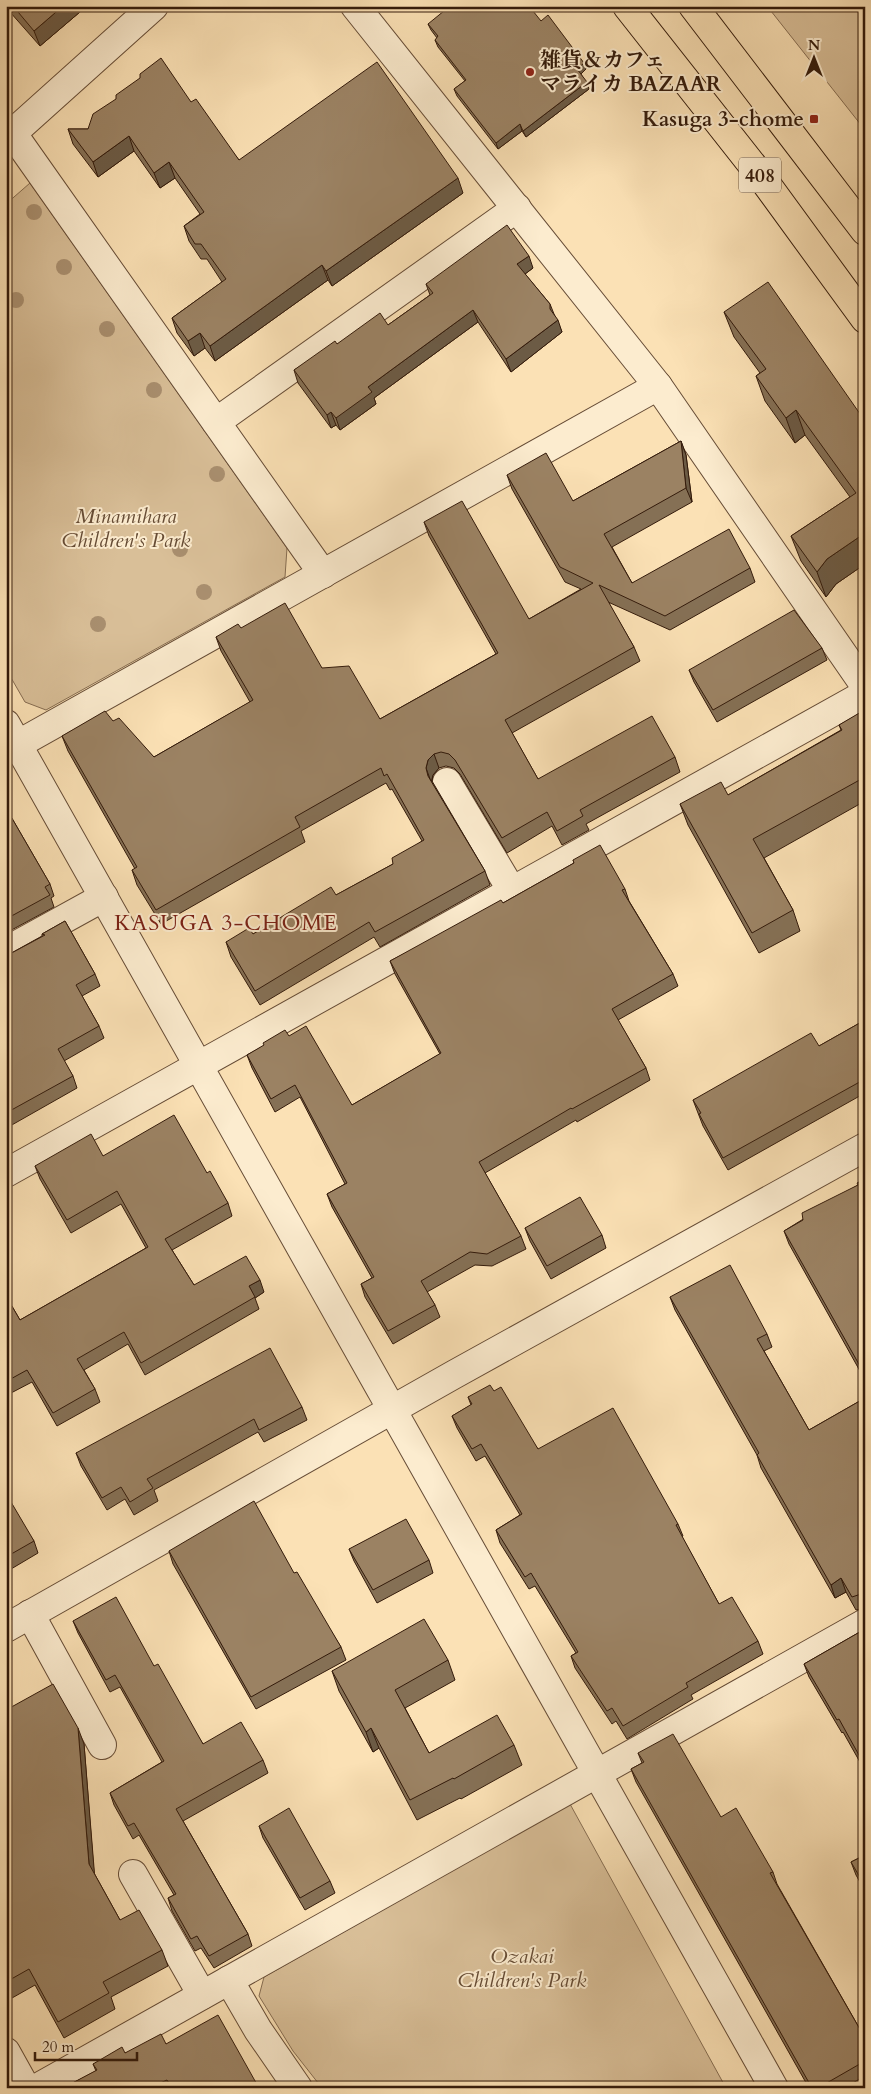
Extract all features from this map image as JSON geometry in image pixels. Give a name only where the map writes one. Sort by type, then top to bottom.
[{"type":"highway","name":"408","points":[[627,6],[757,171],[865,319]]},
{"type":"highway","name":"408","points":[[693,6],[865,231]]},
{"type":"street","points":[[154,6],[10,136],[323,574]]},
{"type":"street","points":[[355,6],[658,386],[865,686]]},
{"type":"street","points":[[216,422],[517,208]]},
{"type":"street","points":[[658,386],[323,574],[10,740],[104,897],[197,1066],[774,2088]]},
{"type":"street","points":[[6,1173],[865,694]]},
{"type":"street","points":[[447,782],[512,891]]},
{"type":"street","points":[[6,951],[104,897]]},
{"type":"street","points":[[6,1628],[392,1410],[865,1147]]},
{"type":"street","points":[[30,1614],[102,1745]]},
{"type":"street","points":[[37,2088],[865,1624]]},
{"type":"street","points":[[133,1874],[202,1995]]},
{"type":"street","points":[[229,1980],[258,2030],[298,2088]]},
{"type":"street","points":[[6,2052],[26,2088]]},
{"type":"green space","points":[[767,6],[865,6],[865,130]]},
{"type":"green space","name":"Minamihara Children's Park","points":[[30,183],[287,548],[285,577],[46,710],[25,702],[6,669],[6,204]]},
{"type":"green space","name":"Ozakai Children's Park","points":[[570,1804],[726,2088],[322,2088],[293,2051],[259,1996],[264,1977]]},
{"type":"building","points":[[13,6],[63,6],[34,31]]},
{"type":"building","name":"雑貨＆カフェ マライカ BAZAAR","points":[[450,6],[529,6],[541,21],[548,15],[584,63],[577,69],[587,82],[523,131],[520,124],[496,143],[454,89],[466,80],[435,40],[438,36],[428,24]]},
{"type":"building","points":[[161,58],[191,102],[196,99],[239,160],[377,62],[458,178],[326,271],[322,265],[210,346],[200,333],[188,341],[172,318],[226,279],[201,244],[195,244],[184,226],[204,212],[169,162],[154,173],[129,136],[93,162],[68,129],[88,129],[93,114],[116,99],[116,95],[140,78],[140,74]]},
{"type":"building","points":[[507,225],[529,256],[517,264],[550,304],[550,309],[558,320],[506,359],[473,310],[368,387],[372,392],[336,418],[331,412],[327,415],[294,370],[335,341],[337,344],[380,313],[388,325],[433,293],[426,284]]},
{"type":"building","points":[[768,282],[865,421],[865,533],[827,559],[817,572],[791,536],[856,493],[796,410],[786,418],[756,376],[766,369],[724,312]]},
{"type":"building","points":[[681,441],[686,488],[604,534],[632,583],[729,529],[750,568],[665,616],[599,585],[634,647],[505,720],[538,779],[652,716],[675,757],[580,810],[583,816],[557,831],[547,812],[502,838],[455,760],[449,754],[441,752],[434,754],[428,760],[426,768],[428,776],[485,871],[375,932],[369,922],[255,991],[226,942],[249,928],[253,934],[331,887],[336,895],[393,864],[392,858],[424,840],[387,774],[384,776],[381,768],[295,817],[300,827],[156,910],[132,870],[137,867],[62,736],[105,711],[113,721],[119,718],[154,757],[253,700],[216,637],[238,624],[241,628],[285,603],[322,668],[349,666],[380,719],[498,653],[424,522],[462,501],[529,619],[593,583],[560,567],[507,475],[546,453],[573,501]]},
{"type":"building","points":[[794,610],[822,648],[713,710],[689,670]]},
{"type":"building","points":[[861,712],[865,718],[865,777],[753,839],[793,910],[752,933],[680,804],[721,782],[728,795],[842,730],[839,725]]},
{"type":"building","points":[[6,808],[50,884],[45,887],[50,895],[6,919]]},
{"type":"building","points":[[600,845],[625,889],[622,890],[673,974],[612,1009],[646,1068],[571,1108],[479,1162],[521,1236],[487,1254],[470,1252],[421,1281],[435,1305],[388,1331],[361,1284],[374,1277],[327,1194],[347,1183],[295,1085],[271,1099],[247,1055],[285,1030],[289,1036],[306,1026],[352,1105],[441,1053],[390,961],[501,900],[503,903],[574,863],[573,860]]},
{"type":"building","points":[[65,921],[95,974],[76,985],[99,1026],[58,1049],[73,1076],[6,1113],[6,956],[45,935],[42,934]]},
{"type":"building","points":[[865,1020],[865,1079],[723,1158],[693,1100],[811,1033],[819,1046]]},
{"type":"building","points":[[174,1115],[207,1173],[210,1171],[228,1203],[165,1239],[194,1285],[246,1256],[260,1280],[249,1286],[255,1297],[141,1363],[124,1332],[77,1359],[95,1389],[53,1413],[27,1370],[6,1380],[6,1296],[20,1320],[148,1247],[117,1191],[67,1220],[35,1166],[91,1134],[103,1156]]},
{"type":"building","points":[[865,1179],[865,1375],[784,1231],[803,1220],[802,1213],[858,1185],[857,1183]]},
{"type":"building","points":[[580,1197],[602,1235],[547,1266],[525,1228]]},
{"type":"building","points":[[730,1265],[767,1334],[757,1339],[809,1430],[865,1398],[865,1547],[863,1548],[865,1552],[865,1595],[861,1594],[852,1597],[841,1578],[831,1585],[757,1455],[759,1453],[670,1297]]},
{"type":"building","points":[[270,1348],[302,1407],[259,1430],[254,1419],[147,1479],[153,1488],[130,1502],[121,1487],[102,1498],[76,1453]]},
{"type":"building","points":[[490,1385],[494,1391],[501,1387],[538,1449],[613,1408],[678,1524],[676,1525],[719,1604],[732,1597],[758,1641],[686,1683],[688,1687],[623,1726],[612,1708],[607,1711],[571,1656],[578,1652],[531,1573],[525,1577],[496,1530],[522,1514],[481,1444],[472,1449],[452,1416],[472,1404],[468,1397]]},
{"type":"building","points":[[254,1501],[294,1573],[297,1572],[341,1647],[251,1697],[169,1551]]},
{"type":"building","points":[[11,1502],[34,1541],[6,1557],[6,1505]]},
{"type":"building","points":[[406,1519],[429,1560],[373,1590],[349,1549]]},
{"type":"building","points":[[116,1597],[154,1666],[158,1664],[203,1744],[241,1722],[263,1760],[176,1809],[248,1934],[209,1956],[197,1936],[191,1939],[168,1898],[176,1894],[134,1823],[128,1826],[110,1793],[164,1761],[115,1675],[106,1680],[73,1621]]},
{"type":"building","points":[[424,1619],[448,1660],[395,1690],[429,1753],[497,1715],[514,1745],[454,1779],[410,1800],[371,1728],[366,1732],[332,1671]]},
{"type":"building","points":[[865,1629],[865,1766],[839,1719],[837,1720],[804,1664]]},
{"type":"building","points":[[53,1684],[78,1728],[89,1864],[120,1920],[139,1910],[162,1950],[103,1982],[109,1993],[58,2022],[29,1969],[6,1982],[6,1737],[8,1736],[6,1733],[6,1710]]},
{"type":"building","points":[[673,1734],[721,1817],[736,1808],[773,1872],[770,1873],[865,2038],[865,2061],[818,2088],[812,2088],[631,1769],[644,1762],[638,1753]]},
{"type":"building","points":[[289,1808],[330,1881],[300,1898],[259,1826]]},
{"type":"building","points":[[865,1855],[865,1886],[851,1862]]},
{"type":"building","points":[[218,2015],[259,2088],[172,2088],[167,2080],[149,2088],[63,2088],[97,2070],[93,2064],[122,2047],[125,2053],[161,2034],[166,2044]]},
{"type":"place","name":"雑貨＆カフェ マライカ BAZAAR","points":[[530,72]]},
{"type":"place","name":"Kasuga 3-chome","points":[[814,119]]},
{"type":"district","name":"KASUGA 3-CHOME","points":[[226,922]]}]
